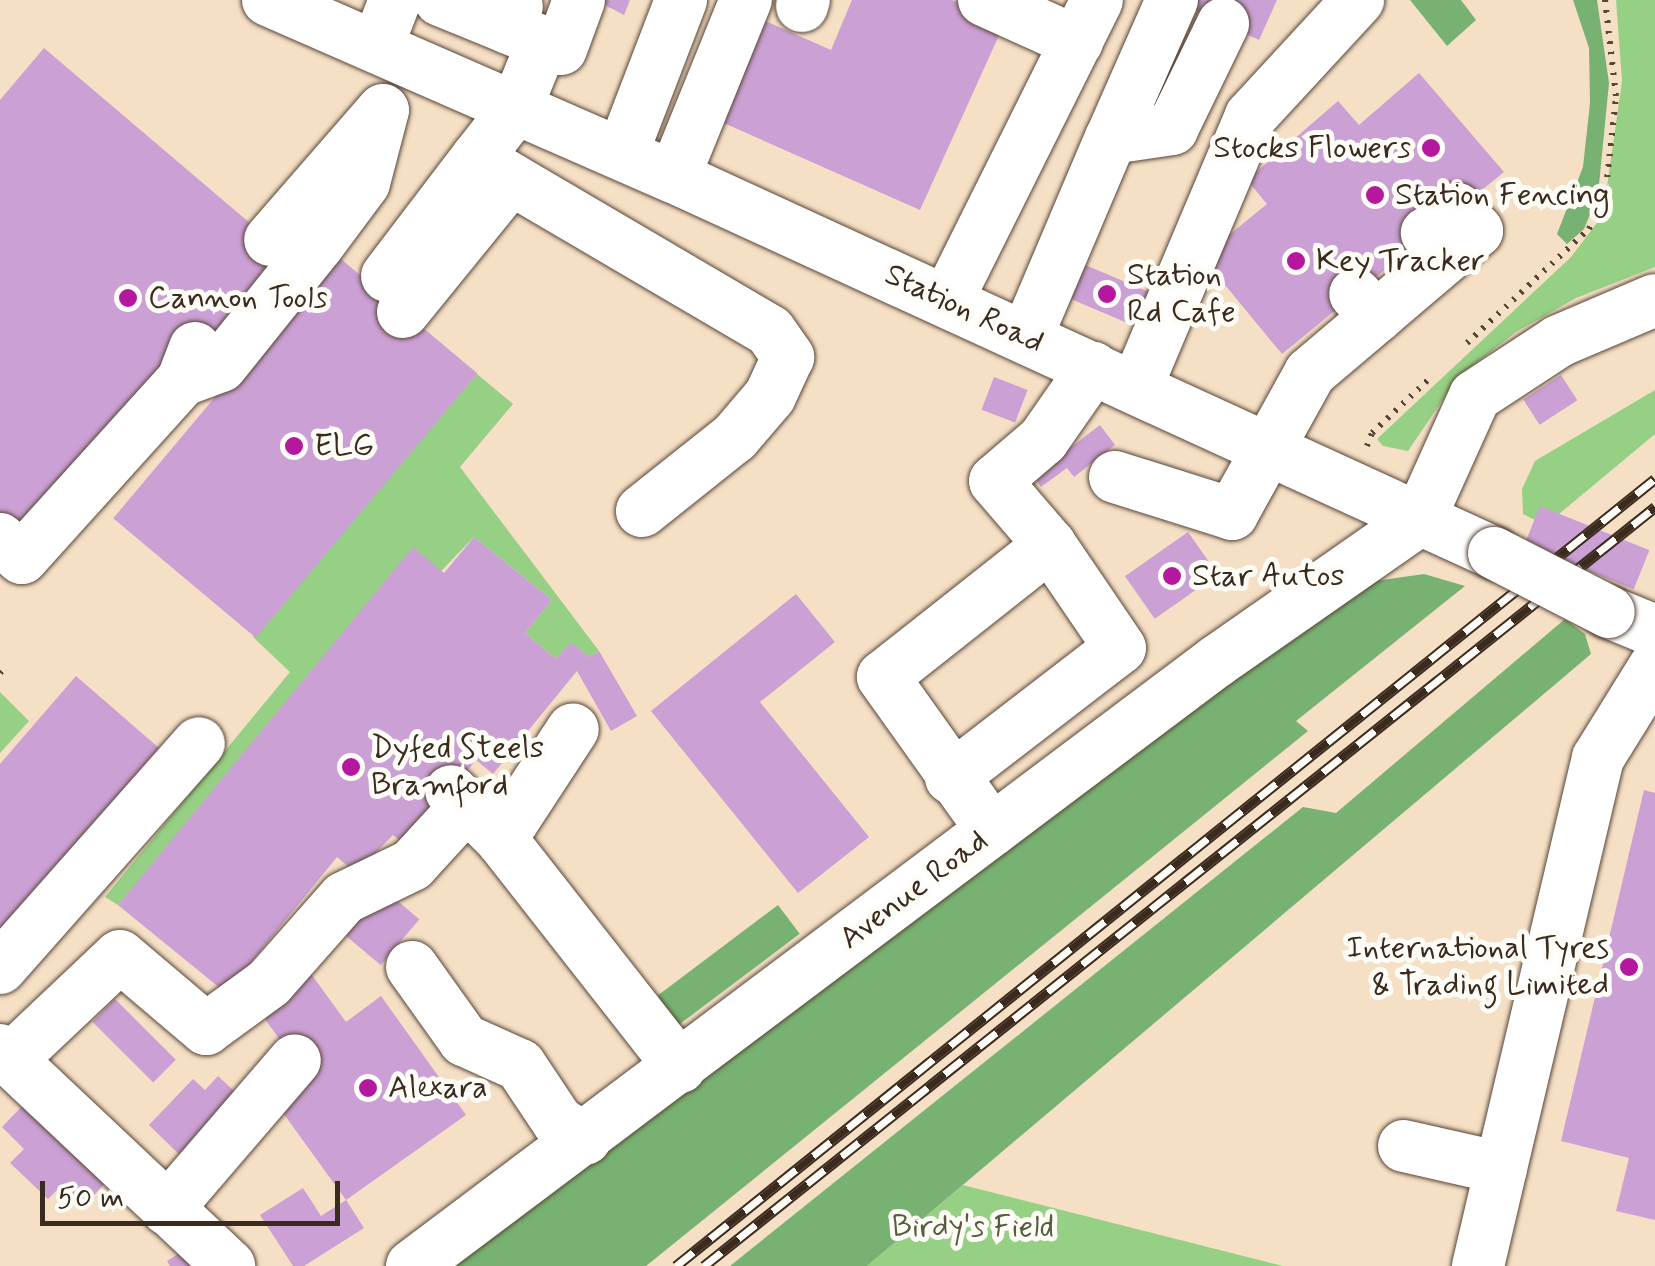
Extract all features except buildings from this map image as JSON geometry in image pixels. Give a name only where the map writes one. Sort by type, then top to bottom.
[{"type":"street","name":"Station Road","points":[[268,0],[389,34],[516,108],[948,300],[1494,553],[1632,622]]},
{"type":"street","points":[[440,0],[523,25],[560,49],[579,0]]},
{"type":"street","points":[[622,154],[681,0]]},
{"type":"street","points":[[674,177],[746,0]]},
{"type":"street","points":[[948,300],[1087,21],[984,0]]},
{"type":"street","points":[[1026,338],[1172,0]]},
{"type":"street","points":[[951,778],[1120,648],[1050,546],[995,481],[1115,378],[1251,116],[1358,0]]},
{"type":"street","points":[[1111,138],[1172,130],[1223,24]]},
{"type":"street","points":[[390,300],[494,168],[516,108],[523,25]]},
{"type":"street","points":[[0,538],[22,558],[189,364],[221,366],[318,246],[364,183],[382,110],[389,34]]},
{"type":"street","points":[[270,240],[382,110]]},
{"type":"street","points":[[494,168],[770,331],[788,357],[770,396],[735,437],[642,511]]},
{"type":"street","points":[[1115,477],[1232,514],[1310,373],[1366,305],[1443,233]]},
{"type":"street","points":[[1419,520],[1475,396],[1559,341],[1655,300]]},
{"type":"street","name":"Avenue Road","points":[[412,1266],[992,830],[1419,520]]},
{"type":"street","points":[[992,830],[951,778],[883,677],[1050,546]]},
{"type":"street","points":[[1478,1266],[1598,758],[1655,666]]},
{"type":"street","points":[[229,1266],[5,1056],[110,947],[206,1029],[269,983],[344,898],[412,865],[573,729]]},
{"type":"street","points":[[0,968],[199,743]]},
{"type":"street","points":[[473,812],[680,1068]]},
{"type":"street","points":[[412,967],[464,1040],[520,1065],[558,1122],[584,1139]]},
{"type":"street","points":[[167,1209],[295,1060]]},
{"type":"street","points":[[1404,1146],[1501,1168]]},
{"type":"path","points":[[1453,356],[1589,229],[1605,198],[1616,96],[1605,0]]},
{"type":"path","points":[[1349,489],[1372,432],[1440,369]]},
{"type":"green space","points":[[1410,0],[1461,0],[1476,20],[1447,46]]},
{"type":"green space","points":[[1573,0],[1597,0],[1609,83],[1598,195],[1584,229],[1567,244],[1557,234],[1583,167],[1590,103],[1589,48]]},
{"type":"green space","points":[[1616,0],[1655,0],[1655,267],[1576,298],[1516,332],[1458,377],[1408,451],[1383,446],[1377,439],[1571,257],[1603,215],[1622,81]]},
{"type":"green space","points":[[477,374],[513,404],[460,467],[599,651],[589,657],[571,643],[556,659],[525,633],[552,600],[474,537],[118,905],[105,897],[290,672],[253,637]]},
{"type":"green space","points":[[1655,390],[1655,434],[1559,514],[1541,507],[1535,520],[1523,514],[1522,489],[1535,461]]},
{"type":"green space","points":[[1424,574],[1465,586],[1296,721],[1308,731],[646,1266],[448,1266],[1361,583]]},
{"type":"green space","points":[[1565,619],[1585,634],[1591,654],[867,1266],[730,1266],[1303,807],[1336,813]]},
{"type":"green space","points":[[0,692],[29,721],[0,753]]},
{"type":"green space","points":[[778,905],[800,934],[679,1025],[657,996]]},
{"type":"green space","name":"Birdy's Field","points":[[963,1185],[1283,1266],[867,1266]]},
{"type":"railway","points":[[676,1266],[1655,479]]},
{"type":"railway","points":[[704,1266],[1655,507]]},
{"type":"place","name":"Stocks Flowers","points":[[1431,148]]},
{"type":"place","name":"Station Fencing","points":[[1375,195]]},
{"type":"place","name":"Key Tracker","points":[[1296,261]]},
{"type":"place","name":"Station Rd Cafe","points":[[1107,294]]},
{"type":"place","name":"Cannon Tools","points":[[128,298]]},
{"type":"place","name":"ELG","points":[[294,446]]},
{"type":"place","name":"Star Autos","points":[[1172,576]]},
{"type":"place","name":"Dyfed Steels Bramford","points":[[351,767]]},
{"type":"place","name":"International Tyres & Trading Limited","points":[[1629,967]]},
{"type":"place","name":"Alexara","points":[[368,1088]]}]
